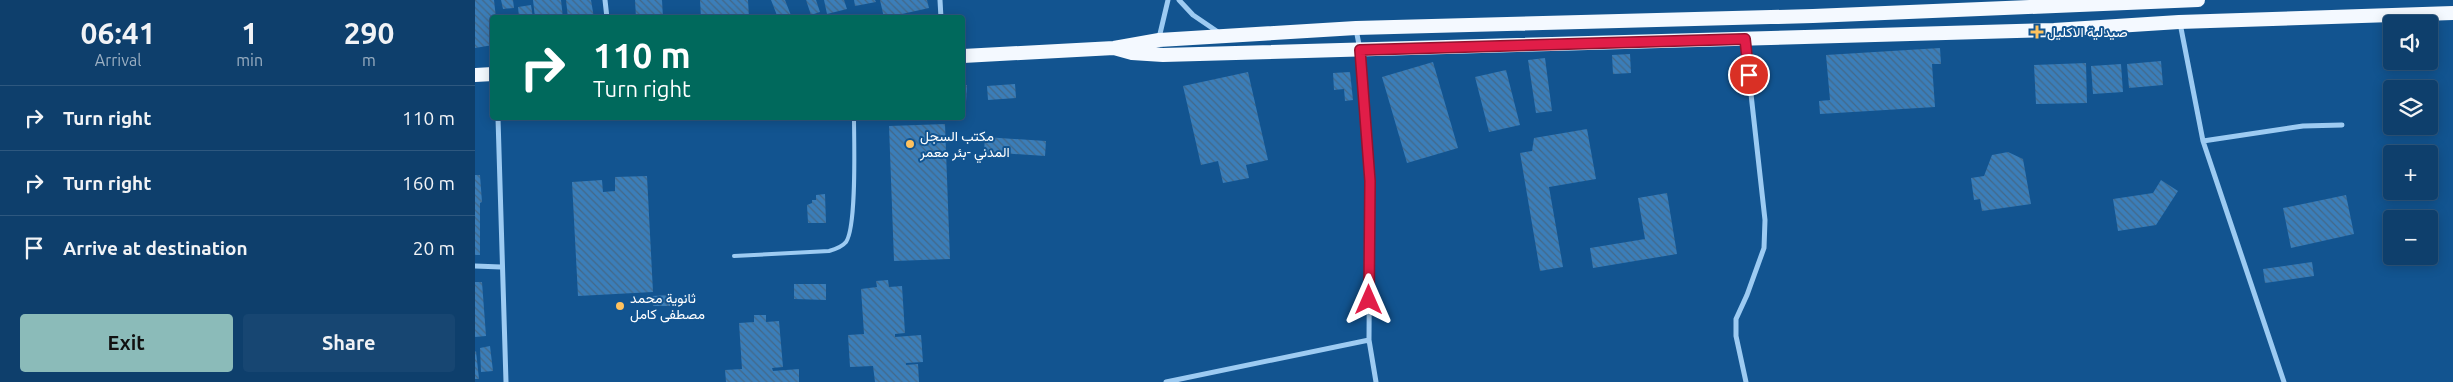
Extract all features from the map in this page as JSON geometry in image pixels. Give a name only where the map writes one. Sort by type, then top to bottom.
[{"type":"highway","points":[[965,56],[1114,48],[1159,40],[1356,28],[1813,16],[2198,0]]},
{"type":"highway","points":[[1114,48],[1132,53],[1163,55],[1360,50],[2054,30],[2179,22],[2453,12]]},
{"type":"highway","points":[[1540,23],[1542,45]]},
{"type":"highway","points":[[475,75],[490,74]]},
{"type":"street","points":[[605,0],[607,15]]},
{"type":"street","points":[[940,0],[941,15]]},
{"type":"street","points":[[1159,40],[1168,0]]},
{"type":"street","points":[[1179,0],[1203,23],[1225,36]]},
{"type":"street","points":[[2179,22],[2203,141],[2284,382]]},
{"type":"street","points":[[1356,28],[1360,50],[1370,181],[1369,340],[1376,382]]},
{"type":"street","points":[[1745,39],[1765,220],[1764,248],[1747,296],[1736,319],[1736,336],[1746,382]]},
{"type":"street","points":[[498,120],[501,267],[506,382]]},
{"type":"street","points":[[2203,141],[2303,126],[2342,125]]},
{"type":"street","points":[[475,266],[501,267]]},
{"type":"street","points":[[1166,382],[1369,340]]},
{"type":"lane","points":[[734,256],[829,251],[841,247],[847,240],[854,201],[854,120]]},
{"type":"building","points":[[475,0],[494,0],[496,15],[490,15],[490,46],[475,48]]},
{"type":"building","points":[[501,0],[513,0],[514,8],[503,9]]},
{"type":"building","points":[[533,0],[561,0],[563,15],[535,15]]},
{"type":"building","points":[[566,0],[591,0],[594,15],[568,15]]},
{"type":"building","points":[[635,0],[662,0],[663,15],[636,15]]},
{"type":"building","points":[[700,0],[748,0],[749,15],[701,15]]},
{"type":"building","points":[[771,0],[785,0],[791,15],[777,15]]},
{"type":"building","points":[[806,0],[816,0],[820,12],[811,15]]},
{"type":"building","points":[[824,0],[844,0],[847,9],[827,14]]},
{"type":"building","points":[[854,0],[875,0],[876,2],[855,6]]},
{"type":"building","points":[[880,0],[927,0],[929,8],[898,15],[883,15]]},
{"type":"building","points":[[531,5],[533,15],[519,15],[518,7]]},
{"type":"building","points":[[1940,48],[1941,64],[1932,64],[1935,107],[1820,114],[1819,101],[1830,100],[1826,55]]},
{"type":"building","points":[[1630,54],[1631,73],[1613,74],[1612,55]]},
{"type":"building","points":[[1545,58],[1552,111],[1536,113],[1528,60]]},
{"type":"building","points":[[2161,61],[2163,85],[2129,88],[2127,64]]},
{"type":"building","points":[[1433,62],[1458,148],[1407,163],[1382,77]]},
{"type":"building","points":[[2086,63],[2087,103],[2036,104],[2034,65]]},
{"type":"building","points":[[2121,64],[2123,92],[2093,94],[2091,66]]},
{"type":"building","points":[[1506,70],[1520,125],[1489,132],[1475,77]]},
{"type":"building","points":[[1248,72],[1268,160],[1246,165],[1249,178],[1223,183],[1218,161],[1201,165],[1183,86]]},
{"type":"building","points":[[1350,72],[1353,100],[1345,101],[1344,89],[1334,90],[1333,73]]},
{"type":"building","points":[[1015,84],[1016,98],[988,100],[987,86]]},
{"type":"building","points":[[965,85],[967,85],[966,102]]},
{"type":"building","points":[[945,124],[950,259],[894,261],[889,126]]},
{"type":"building","points":[[1587,129],[1596,179],[1549,187],[1563,267],[1540,271],[1520,153],[1532,151],[1534,138]]},
{"type":"building","points":[[985,137],[1046,141],[1045,156],[984,152]]},
{"type":"building","points":[[2008,152],[2023,159],[2031,204],[1982,211],[1980,199],[1974,200],[1971,178],[1984,176],[1992,155]]},
{"type":"building","points":[[475,175],[480,175],[482,202],[480,203],[480,255],[475,255]]},
{"type":"building","points":[[647,176],[653,292],[578,296],[572,182],[602,180],[603,192],[615,191],[615,177]]},
{"type":"building","points":[[2161,180],[2178,191],[2156,225],[2118,231],[2113,199],[2153,193]]},
{"type":"building","points":[[1667,193],[1677,254],[1593,268],[1590,248],[1645,239],[1638,198]]},
{"type":"building","points":[[825,194],[826,223],[808,223],[807,205],[812,203],[812,200],[816,200],[816,195]]},
{"type":"building","points":[[2346,195],[2354,234],[2291,248],[2283,208]]},
{"type":"building","points":[[2312,262],[2314,276],[2265,283],[2263,269]]},
{"type":"building","points":[[888,280],[889,287],[902,286],[905,333],[895,334],[895,337],[921,335],[923,362],[906,363],[906,365],[918,364],[919,382],[875,382],[873,366],[850,367],[848,335],[864,334],[861,289],[877,287],[876,281]]},
{"type":"building","points":[[475,282],[482,282],[486,336],[475,337]]},
{"type":"building","points":[[794,284],[826,284],[826,300],[794,299]]},
{"type":"building","points":[[670,295],[671,306],[653,306],[652,296]]},
{"type":"building","points":[[754,315],[766,315],[766,322],[779,321],[783,367],[772,368],[773,371],[799,369],[799,382],[726,382],[725,370],[742,369],[739,323],[754,322]]},
{"type":"building","points":[[490,346],[493,371],[481,372],[480,348]]},
{"type":"building","points":[[476,351],[479,379],[475,379]]},
{"type":"place","name":"صيدلية الاكليل","points":[[2037,32]]},
{"type":"place","name":"مكتب السجل المدني -بئر معمر","points":[[910,144]]},
{"type":"place","name":"ثانوية محمد مصطفى كامل","points":[[620,306]]},
{"type":"route","points":[[1369,300],[1370,181],[1360,50],[1745,39],[1749,75]]}]
